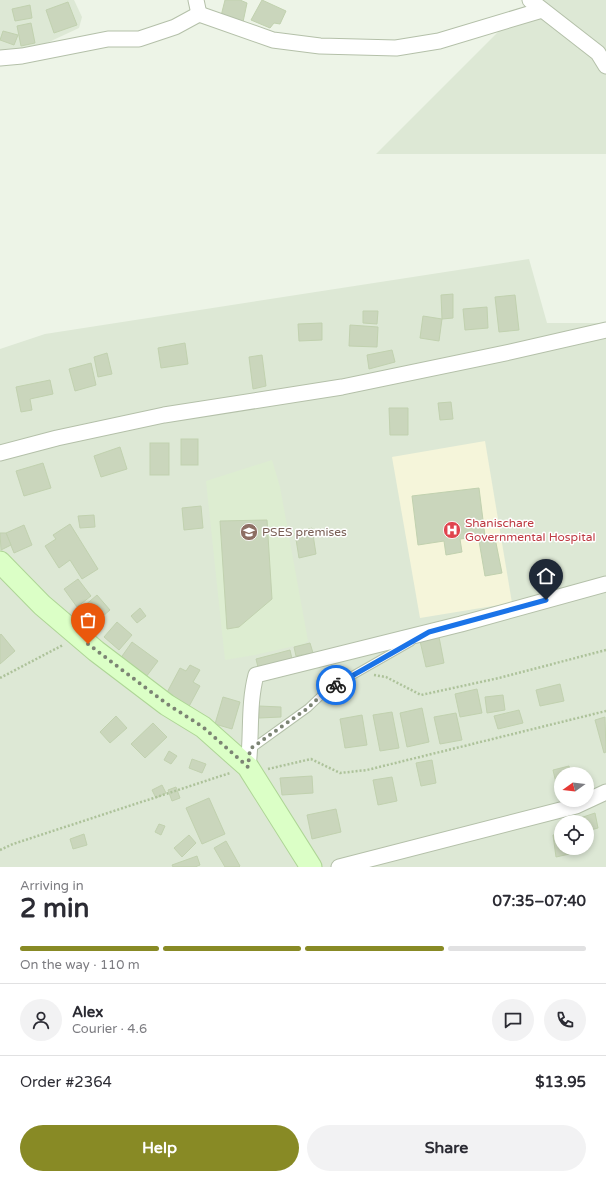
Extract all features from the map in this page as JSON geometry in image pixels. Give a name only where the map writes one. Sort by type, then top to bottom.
[{"type":"street","points":[[530,0],[598,53],[606,66]]},
{"type":"street","points":[[0,58],[22,56],[108,39],[139,39],[175,27],[198,7],[273,40],[320,46],[396,48],[439,41],[542,10]]},
{"type":"street","points":[[0,453],[57,438],[164,415],[342,387],[510,352],[606,330]]},
{"type":"street","points":[[0,562],[42,605],[79,636],[167,704],[203,727],[250,763],[311,867]]},
{"type":"street","points":[[250,763],[252,689],[256,675],[429,632],[606,584]]},
{"type":"street","points":[[339,867],[576,806],[606,792]]},
{"type":"lane","points":[[250,763],[327,690],[429,632]]},
{"type":"path","points":[[0,678],[79,636]]},
{"type":"path","points":[[358,673],[386,677],[421,695],[499,678],[606,650]]},
{"type":"path","points":[[0,850],[13,844],[185,790],[250,763],[311,759],[340,773],[367,770],[606,711]]},
{"type":"shaded area","points":[[0,0],[74,0],[82,17],[79,28],[36,48],[0,55]]},
{"type":"shaded area","points":[[530,0],[606,0],[606,154],[376,154]]},
{"type":"shaded area","points":[[529,259],[547,323],[606,323],[606,867],[0,867],[0,349],[45,334]]},
{"type":"shaded area","name":"Shanischare Governmental Hospital","points":[[485,441],[512,603],[420,618],[392,457]]},
{"type":"shaded area","name":"PSES premises","points":[[272,460],[280,487],[308,641],[303,644],[255,655],[225,660],[206,481]]},
{"type":"building","points":[[225,0],[240,0],[247,3],[243,22],[221,16]]},
{"type":"building","points":[[262,0],[286,11],[280,24],[274,23],[270,28],[251,20]]},
{"type":"building","points":[[68,2],[77,25],[54,33],[46,10]]},
{"type":"building","points":[[30,5],[32,18],[15,21],[12,9]]},
{"type":"building","points":[[31,23],[35,43],[21,46],[17,26]]},
{"type":"building","points":[[3,31],[18,35],[14,45],[0,40]]},
{"type":"building","points":[[453,294],[453,318],[442,319],[441,295]]},
{"type":"building","points":[[515,295],[519,330],[499,332],[495,297]]},
{"type":"building","points":[[487,307],[488,328],[465,330],[463,309]]},
{"type":"building","points":[[363,311],[378,311],[377,324],[363,323]]},
{"type":"building","points":[[423,316],[442,319],[439,341],[420,338]]},
{"type":"building","points":[[322,323],[322,340],[299,341],[298,324]]},
{"type":"building","points":[[350,325],[378,327],[377,347],[349,346]]},
{"type":"building","points":[[185,343],[188,364],[161,368],[158,348]]},
{"type":"building","points":[[392,350],[395,362],[369,369],[367,355]]},
{"type":"building","points":[[107,353],[112,374],[98,377],[94,357]]},
{"type":"building","points":[[262,355],[266,386],[253,389],[249,357]]},
{"type":"building","points":[[91,363],[96,385],[75,391],[69,369]]},
{"type":"building","points":[[50,380],[53,394],[30,399],[32,410],[21,412],[16,387]]},
{"type":"building","points":[[451,402],[453,419],[440,420],[438,403]]},
{"type":"building","points":[[389,408],[408,408],[408,435],[390,435]]},
{"type":"building","points":[[181,439],[198,439],[198,465],[181,465]]},
{"type":"building","points":[[150,443],[169,443],[169,475],[150,475]]},
{"type":"building","points":[[120,447],[127,469],[101,477],[94,456]]},
{"type":"building","points":[[43,463],[51,488],[24,496],[16,471]]},
{"type":"building","points":[[479,488],[485,536],[460,539],[462,552],[446,555],[444,541],[418,545],[412,496]]},
{"type":"building","points":[[201,506],[203,528],[184,530],[182,508]]},
{"type":"building","points":[[94,515],[95,527],[80,528],[78,516]]},
{"type":"building","points":[[267,520],[272,599],[239,627],[227,629],[220,521]]},
{"type":"building","points":[[70,524],[98,569],[82,579],[70,560],[59,568],[45,546],[56,539],[53,535]]},
{"type":"building","points":[[24,525],[32,545],[14,553],[6,533]]},
{"type":"building","points":[[312,528],[316,554],[299,558],[295,533]]},
{"type":"building","points":[[0,533],[6,533],[11,545],[1,550]]},
{"type":"building","points":[[495,538],[502,573],[485,576],[479,541]]},
{"type":"building","points":[[78,579],[91,596],[77,607],[64,589]]},
{"type":"building","points":[[97,595],[110,610],[96,622],[83,607]]},
{"type":"building","points":[[140,608],[146,616],[137,623],[131,616]]},
{"type":"building","points":[[117,622],[132,635],[119,650],[104,637]]},
{"type":"building","points":[[1,634],[15,651],[0,664],[0,635]]},
{"type":"building","points":[[439,637],[444,663],[426,667],[420,641]]},
{"type":"building","points":[[132,642],[158,661],[146,677],[120,659]]},
{"type":"building","points":[[310,643],[313,653],[296,656],[294,647]]},
{"type":"building","points":[[290,650],[292,659],[258,667],[256,659]]},
{"type":"building","points":[[190,665],[200,670],[193,682],[200,686],[186,712],[163,700],[180,668],[186,671]]},
{"type":"building","points":[[560,684],[564,701],[540,706],[536,690]]},
{"type":"building","points":[[477,689],[482,713],[460,717],[455,694]]},
{"type":"building","points":[[503,695],[505,710],[487,713],[485,697]]},
{"type":"building","points":[[223,697],[240,702],[232,729],[215,724]]},
{"type":"building","points":[[259,706],[281,707],[281,717],[259,718]]},
{"type":"building","points":[[422,708],[429,742],[407,747],[400,713]]},
{"type":"building","points":[[519,710],[523,723],[498,729],[494,716]]},
{"type":"building","points":[[392,712],[399,748],[380,751],[373,715]]},
{"type":"building","points":[[456,713],[462,740],[440,744],[434,717]]},
{"type":"building","points":[[362,715],[367,745],[345,748],[340,719]]},
{"type":"building","points":[[116,716],[127,728],[110,743],[100,732]]},
{"type":"building","points":[[605,717],[606,752],[604,753],[595,720]]},
{"type":"building","points":[[153,723],[167,737],[145,758],[131,744]]},
{"type":"building","points":[[169,751],[177,756],[171,764],[164,760]]},
{"type":"building","points":[[192,759],[206,764],[202,773],[189,768]]},
{"type":"building","points":[[432,760],[436,783],[421,786],[416,763]]},
{"type":"building","points":[[312,776],[313,793],[282,795],[280,778]]},
{"type":"building","points":[[392,777],[397,801],[378,805],[373,780]]},
{"type":"building","points":[[162,785],[166,793],[156,798],[152,790]]},
{"type":"building","points":[[176,787],[180,798],[172,801],[168,790]]},
{"type":"building","points":[[209,798],[225,834],[202,844],[186,808]]},
{"type":"building","points":[[336,809],[341,832],[312,839],[307,815]]},
{"type":"building","points":[[595,813],[598,828],[594,829],[594,815],[589,815]]},
{"type":"building","points":[[159,824],[165,826],[161,835],[155,832]]},
{"type":"building","points":[[84,834],[87,845],[73,849],[70,839]]},
{"type":"building","points":[[189,835],[196,843],[182,857],[174,848]]},
{"type":"building","points":[[226,841],[240,866],[239,867],[225,867],[214,848]]},
{"type":"building","points":[[197,856],[200,865],[195,867],[173,867],[172,865]]},
{"type":"way so far","points":[[88,644],[167,704],[203,727],[248,767],[250,749],[308,708],[327,690],[336,685]]},
{"type":"place","name":"Shanischare Governmental Hospital","points":[[452,530]]},
{"type":"place","name":"PSES premises","points":[[249,532]]},
{"type":"route","points":[[336,685],[429,632],[546,600]]}]
